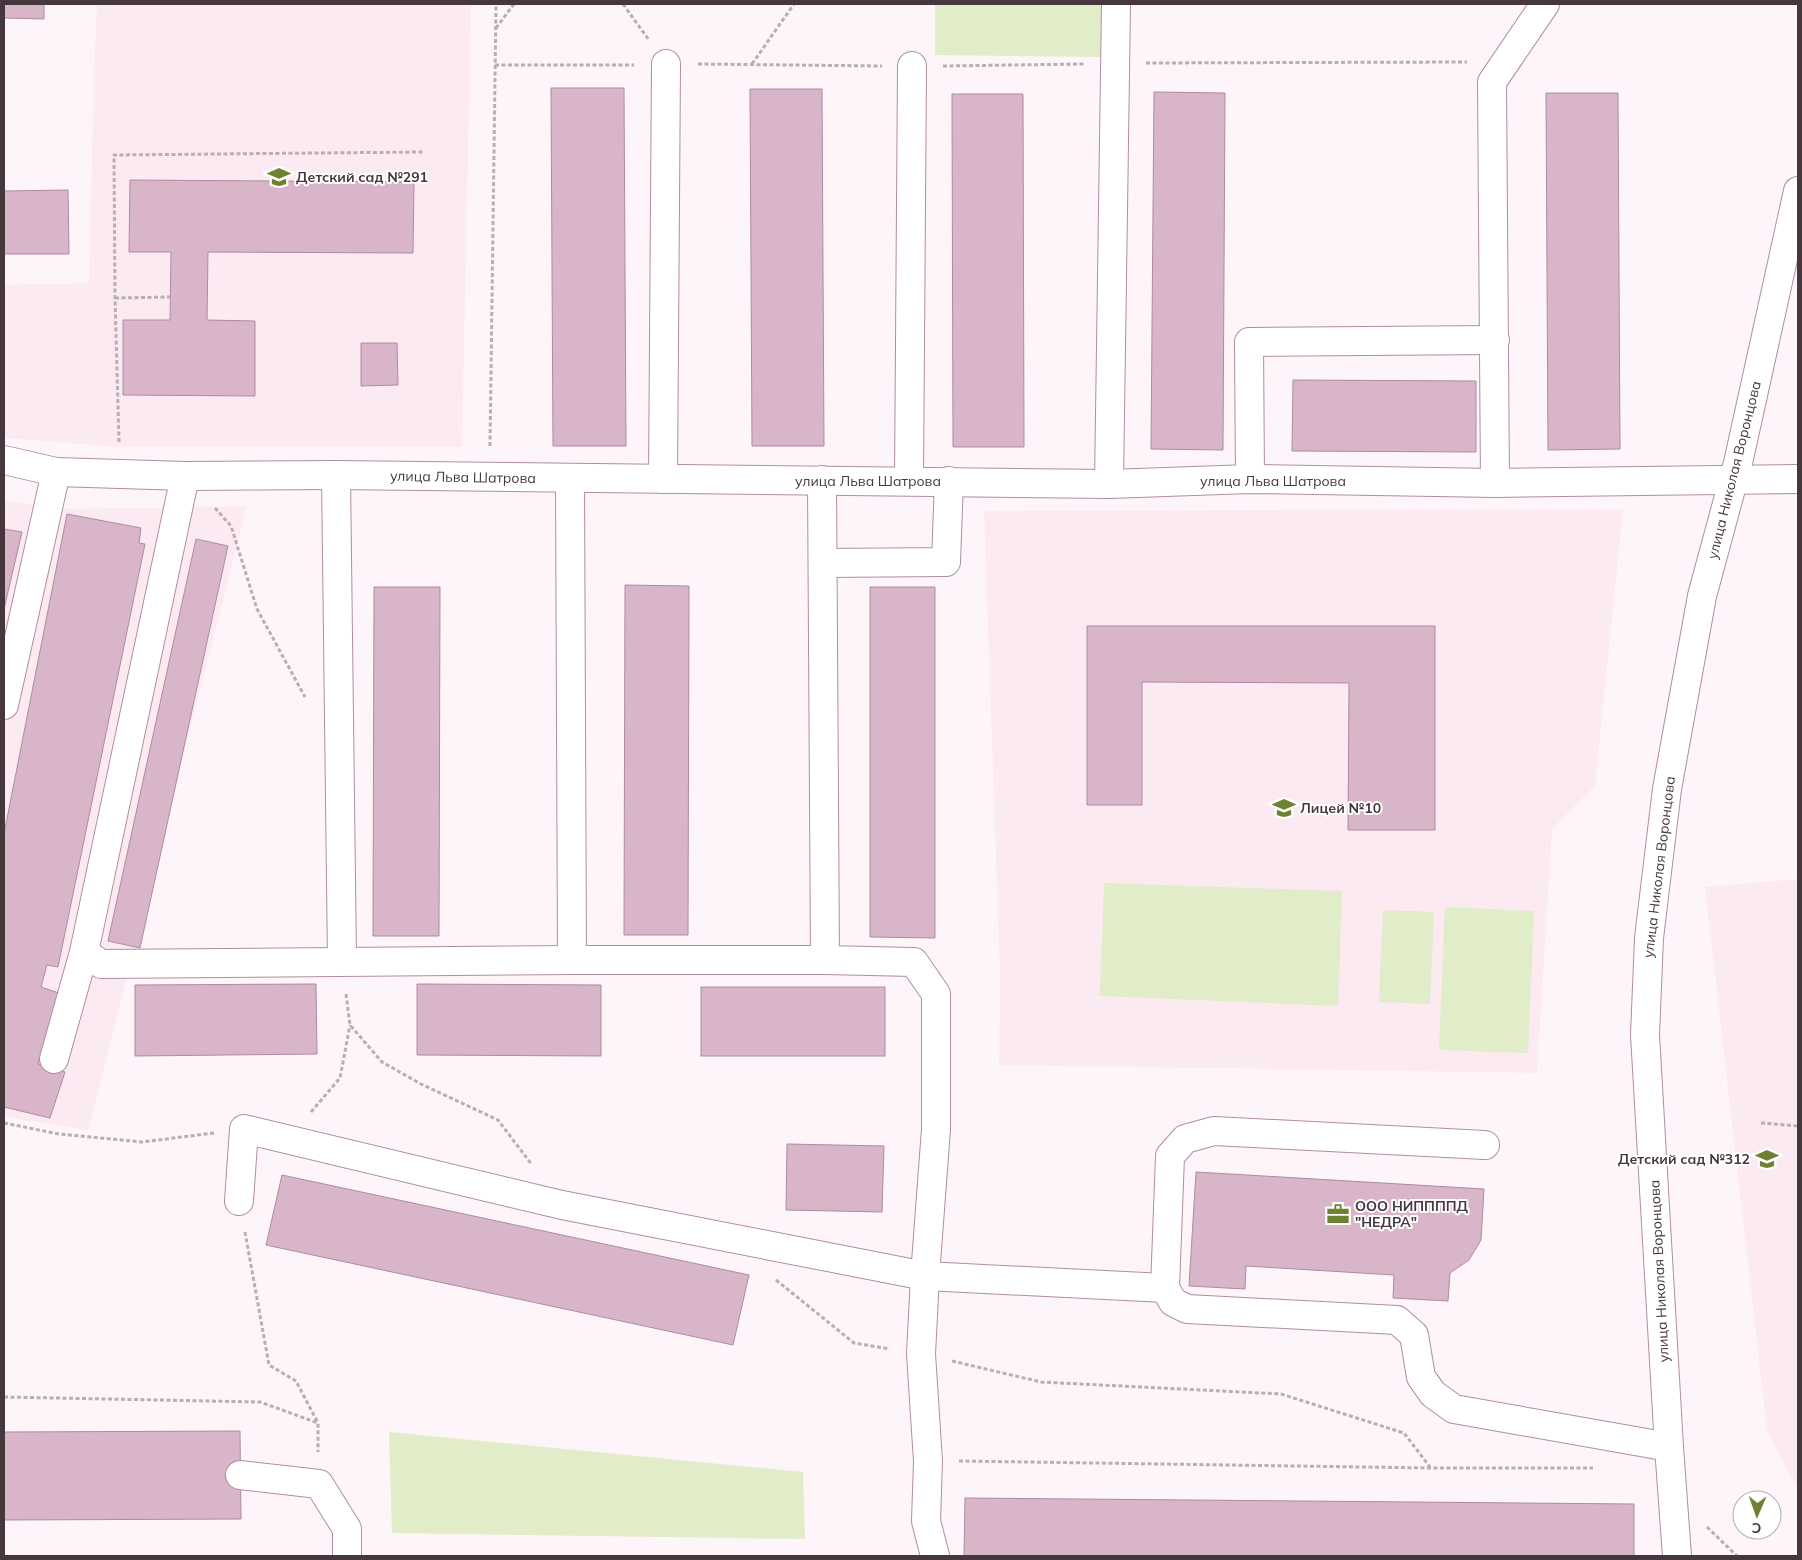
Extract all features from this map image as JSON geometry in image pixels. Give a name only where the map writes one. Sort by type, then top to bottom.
[{"type":"street","points":[[1109,484],[1116,4]]},
{"type":"street","points":[[1495,483],[1492,82],[1545,4]]},
{"type":"street","points":[[663,479],[666,64]]},
{"type":"street","points":[[909,481],[912,66]]},
{"type":"street","name":"улица Николая Воронцова","points":[[1677,1556],[1668,1447],[1646,1035],[1649,938],[1667,789],[1702,596],[1734,480],[1798,191]]},
{"type":"street","points":[[1250,479],[1249,342],[1495,340]]},
{"type":"street","name":"улица Льва Шатрова","points":[[4,460],[56,472],[185,476],[336,475],[1109,484],[1250,479],[1495,483],[1798,479]]},
{"type":"street","points":[[4,705],[56,472]]},
{"type":"street","points":[[336,475],[342,961]]},
{"type":"street","points":[[54,1059],[84,952],[185,476]]},
{"type":"street","points":[[570,479],[572,960]]},
{"type":"street","points":[[822,480],[825,960]]},
{"type":"street","points":[[823,563],[946,562],[949,481]]},
{"type":"street","points":[[84,952],[101,964],[572,960],[914,962],[936,994],[936,1129],[921,1354],[928,1461],[926,1521],[935,1556]]},
{"type":"street","points":[[239,1201],[244,1129],[562,1205],[925,1276],[1165,1288]]},
{"type":"street","points":[[1485,1145],[1214,1131],[1185,1139],[1170,1156],[1165,1288],[1173,1302],[1188,1309],[1397,1320],[1414,1335],[1421,1377],[1433,1394],[1454,1409],[1668,1447]]},
{"type":"street","points":[[240,1475],[319,1484],[347,1529],[347,1556]]},
{"type":"path","points":[[490,454],[496,4]]},
{"type":"path","points":[[495,29],[514,4]]},
{"type":"path","points":[[623,4],[666,64]]},
{"type":"path","points":[[751,64],[794,4]]},
{"type":"path","points":[[495,65],[751,64],[912,66],[1506,62]]},
{"type":"path","points":[[120,475],[115,298],[114,155],[423,152]]},
{"type":"path","points":[[115,298],[170,297]]},
{"type":"path","points":[[185,476],[231,526],[257,610],[308,700]]},
{"type":"path","points":[[287,1139],[340,1078],[350,1026],[342,961]]},
{"type":"path","points":[[350,1026],[382,1062],[421,1084],[498,1120],[533,1166]]},
{"type":"path","points":[[4,1123],[59,1134],[142,1142],[244,1129]]},
{"type":"path","points":[[1761,1124],[1798,1126]]},
{"type":"path","points":[[239,1201],[269,1365],[296,1381],[318,1423],[319,1484]]},
{"type":"path","points":[[769,1274],[854,1343],[921,1354],[1041,1382],[1282,1394],[1404,1433],[1431,1468]]},
{"type":"path","points":[[4,1397],[260,1402],[318,1423]]},
{"type":"path","points":[[928,1461],[1431,1468],[1594,1468]]},
{"type":"path","points":[[1703,1518],[1707,1527],[1737,1556]]},
{"type":"shaded area","name":"Детский сад №291","points":[[97,4],[471,4],[462,447],[119,447],[4,438],[4,285],[89,283]]},
{"type":"shaded area","points":[[4,501],[71,509],[247,506],[88,1130],[4,1117]]},
{"type":"shaded area","name":"Лицей №10","points":[[1623,509],[1595,786],[1552,829],[1537,1073],[999,1065],[1000,973],[984,511]]},
{"type":"shaded area","name":"Детский сад №312","points":[[1798,879],[1798,1490],[1767,1430],[1705,887]]},
{"type":"green space","points":[[935,4],[1102,4],[1101,57],[935,55]]},
{"type":"green space","points":[[1104,883],[1342,891],[1338,1006],[1100,996]]},
{"type":"green space","points":[[1445,907],[1534,911],[1528,1053],[1439,1050]]},
{"type":"green space","points":[[1383,910],[1434,912],[1430,1004],[1379,1002]]},
{"type":"green space","points":[[389,1432],[803,1472],[805,1539],[392,1533]]},
{"type":"building","points":[[4,4],[44,4],[44,19],[4,18]]},
{"type":"building","points":[[551,88],[624,88],[626,446],[553,446]]},
{"type":"building","points":[[750,89],[822,89],[824,446],[752,446]]},
{"type":"building","points":[[1154,92],[1225,93],[1223,450],[1151,449]]},
{"type":"building","points":[[1546,93],[1618,93],[1620,449],[1548,450]]},
{"type":"building","points":[[952,94],[1023,94],[1024,447],[953,447]]},
{"type":"building","points":[[130,180],[414,182],[413,253],[208,252],[207,320],[255,321],[255,396],[123,395],[123,320],[170,320],[171,252],[129,252]]},
{"type":"building","points":[[68,190],[69,254],[4,254],[4,191]]},
{"type":"building","points":[[361,343],[397,343],[398,385],[361,386]]},
{"type":"building","points":[[1293,380],[1476,381],[1476,452],[1292,451]]},
{"type":"building","points":[[67,514],[141,528],[139,543],[145,544],[58,967],[47,965],[41,987],[59,993],[38,1064],[65,1072],[50,1118],[4,1107],[4,834]]},
{"type":"building","points":[[4,529],[22,532],[4,609]]},
{"type":"building","points":[[196,539],[228,546],[140,948],[108,941]]},
{"type":"building","points":[[625,585],[689,586],[688,935],[624,935]]},
{"type":"building","points":[[374,587],[440,587],[439,936],[373,936]]},
{"type":"building","points":[[870,587],[935,587],[935,938],[870,937]]},
{"type":"building","points":[[1087,626],[1435,626],[1435,830],[1348,830],[1349,683],[1142,682],[1142,805],[1087,805]]},
{"type":"building","points":[[316,984],[317,1054],[135,1056],[135,985]]},
{"type":"building","points":[[417,984],[601,985],[601,1056],[417,1055]]},
{"type":"building","points":[[701,987],[885,987],[885,1056],[701,1056]]},
{"type":"building","points":[[787,1144],[884,1146],[882,1212],[786,1210]]},
{"type":"building","name":"ООО НИППППД \"НЕДРА\"","points":[[1196,1172],[1484,1189],[1481,1240],[1469,1260],[1450,1273],[1448,1301],[1393,1298],[1394,1275],[1246,1266],[1245,1289],[1189,1286]]},
{"type":"building","points":[[282,1175],[749,1275],[733,1345],[266,1245]]},
{"type":"building","points":[[240,1431],[241,1519],[4,1520],[4,1432]]},
{"type":"building","points":[[965,1498],[1634,1504],[1634,1556],[964,1556]]},
{"type":"place","name":"Детский сад №291","points":[[279,177]]},
{"type":"place","name":"Лицей №10","points":[[1284,808]]},
{"type":"place","name":"Детский сад №312","points":[[1767,1159]]},
{"type":"place","name":"ООО НИППППД \"НЕДРА\"","points":[[1338,1214]]}]
